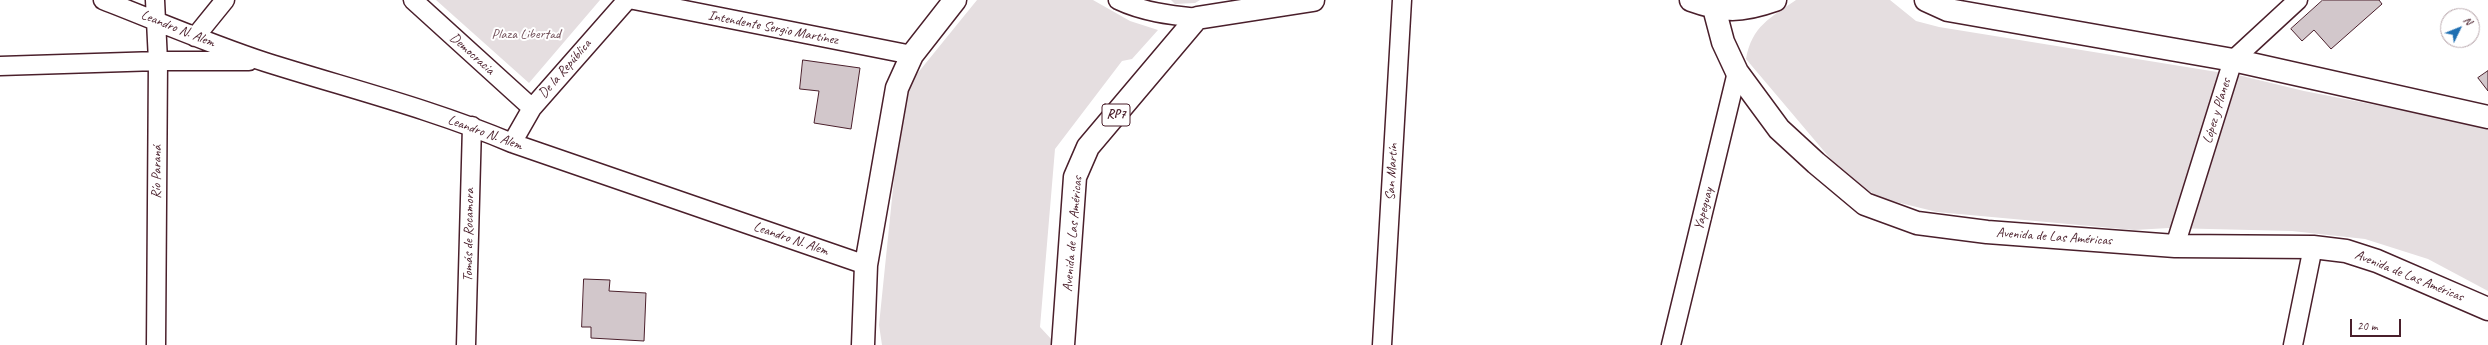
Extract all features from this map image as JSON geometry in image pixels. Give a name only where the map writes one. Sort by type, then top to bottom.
[{"type":"main road","points":[[863,345],[866,265],[897,88],[912,55],[955,0]]},
{"type":"main road","points":[[1197,18],[1313,0]]},
{"type":"main road","points":[[1690,0],[1714,8],[1748,9],[1775,0]]},
{"type":"main road","points":[[1926,0],[1948,10],[2233,60],[2488,117]]},
{"type":"main road","name":"Avenida de Las Américas","points":[[1714,8],[1723,42],[1737,72],[1779,129],[1816,163],[1865,204],[1917,223],[1987,232],[2175,246],[2313,247],[2346,252],[2377,261],[2488,309]]},
{"type":"main road","name":"Avenida de Las Américas","points":[[1063,345],[1075,177],[1088,147],[1197,18]]},
{"type":"street","name":"Leandro N. Alem","points":[[104,0],[195,37],[263,61],[472,126],[512,143],[866,265]]},
{"type":"street","name":"Río Paraná","points":[[155,0],[154,20],[158,61],[156,345]]},
{"type":"street","points":[[195,37],[225,0]]},
{"type":"street","name":"Democracia","points":[[413,0],[532,108]]},
{"type":"street","name":"De la República","points":[[512,143],[532,108],[627,0]]},
{"type":"street","name":"Intendente Sergio Martínez","points":[[634,0],[912,55]]},
{"type":"street","points":[[1118,0],[1138,8],[1163,14],[1197,18]]},
{"type":"street","name":"San Martín","points":[[1382,345],[1402,0]]},
{"type":"street","name":"López y Planes","points":[[2175,246],[2233,60],[2298,0]]},
{"type":"street","points":[[0,66],[158,61],[263,61]]},
{"type":"street","name":"Yapeguay","points":[[1671,345],[1737,72]]},
{"type":"street","name":"Tomás de Rocamora","points":[[466,345],[472,126]]},
{"type":"street","points":[[2293,345],[2313,247]]},
{"type":"green space","name":"Plaza Libertad","points":[[436,0],[600,0],[529,83]]},
{"type":"green space","points":[[977,0],[1093,0],[1130,21],[1158,30],[1132,59],[1122,61],[1055,149],[1040,327],[1053,341],[1053,345],[882,345],[879,325],[902,101],[908,85]]},
{"type":"green space","points":[[1171,0],[1200,0],[1195,3],[1175,4]]},
{"type":"green space","points":[[1796,0],[1890,0],[1916,21],[1939,27],[2242,76],[2304,91],[2488,127],[2488,291],[2428,259],[2365,239],[2292,231],[2169,228],[2134,230],[1937,212],[1880,198],[1845,176],[1746,59],[1753,38],[1758,31],[1770,18]]},
{"type":"building","points":[[2323,0],[2379,0],[2382,4],[2331,49],[2314,30],[2302,41],[2291,29]]},
{"type":"building","points":[[803,60],[860,68],[851,129],[814,123],[819,91],[800,89]]},
{"type":"building","points":[[2488,71],[2488,91],[2478,78]]},
{"type":"building","points":[[584,279],[610,280],[609,291],[646,293],[644,341],[591,338],[591,327],[582,327]]}]
